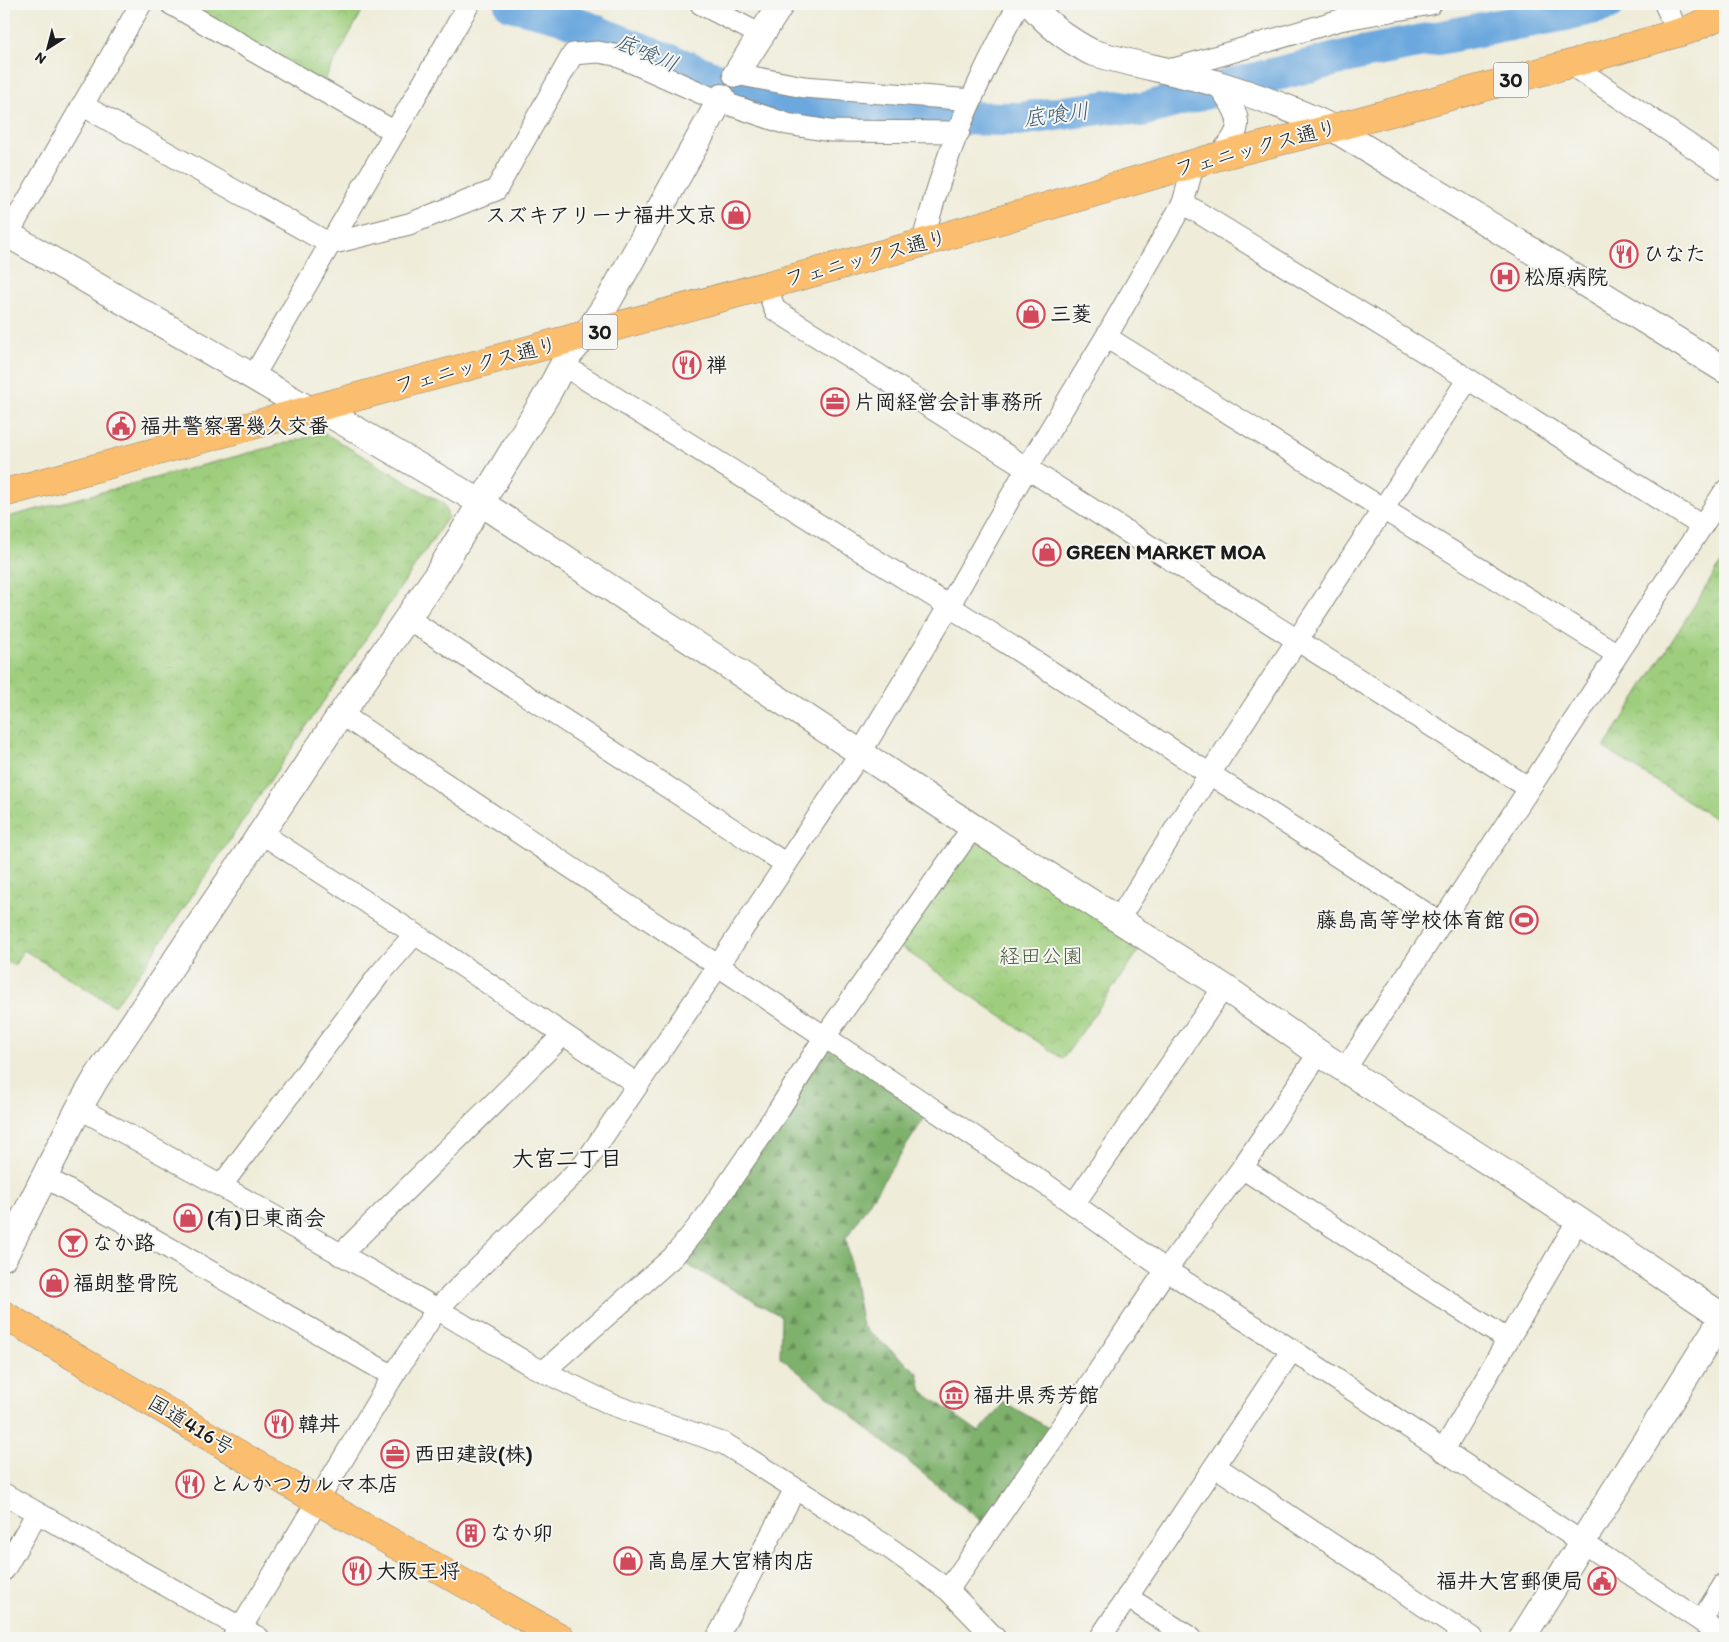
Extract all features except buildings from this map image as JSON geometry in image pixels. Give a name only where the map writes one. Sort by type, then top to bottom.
[{"type":"main road","name":"フェニックス通り","points":[[4,493],[922,243],[1205,160],[1333,128],[1678,34],[1725,13]]},
{"type":"main road","name":"国道416号","points":[[4,1315],[318,1501],[560,1638]]},
{"type":"street","points":[[141,4],[5,236],[253,377],[315,409],[480,502],[973,827],[1224,987],[1319,1053],[1725,1316],[1522,1638]]},
{"type":"street","points":[[171,4],[396,132]]},
{"type":"street","points":[[701,4],[761,35]]},
{"type":"street","points":[[780,4],[736,74],[804,88],[972,100]]},
{"type":"street","points":[[922,243],[940,181],[959,132],[1003,32],[1019,4]]},
{"type":"street","points":[[1031,4],[1055,28],[1073,42],[1091,52],[1217,84],[1304,114],[1333,128],[1725,370]]},
{"type":"street","points":[[1172,72],[1340,20],[1431,4]]},
{"type":"street","points":[[1665,5],[1678,34]]},
{"type":"street","points":[[253,377],[466,9]]},
{"type":"street","points":[[82,105],[330,244],[409,224],[496,190],[573,54],[598,52],[615,55],[787,124],[830,131],[959,132]]},
{"type":"street","points":[[1570,64],[1725,170]]},
{"type":"street","points":[[4,1494],[244,1635],[318,1501],[393,1376],[437,1309],[584,1162],[861,752],[949,606],[1027,468],[1106,337],[1183,203],[1205,160],[1229,145],[1234,137],[1238,124],[1236,111],[1217,84]]},
{"type":"street","points":[[4,1257],[79,1108],[128,1029],[435,578],[548,393],[567,357],[586,335],[609,300],[721,99]]},
{"type":"street","points":[[1183,203],[1702,526]]},
{"type":"street","points":[[766,285],[775,310],[1529,788]]},
{"type":"street","points":[[1106,337],[1617,654]]},
{"type":"street","points":[[563,365],[949,606],[1441,923]]},
{"type":"street","points":[[1118,920],[1209,775],[1468,379]]},
{"type":"street","points":[[1345,1069],[1725,490]]},
{"type":"street","points":[[407,618],[786,864]]},
{"type":"street","points":[[341,714],[1074,1204],[1166,1270],[1292,1350],[1725,1637]]},
{"type":"street","points":[[544,1371],[672,1257],[700,1224],[778,1111],[824,1038],[973,827]]},
{"type":"street","points":[[261,833],[637,1084]]},
{"type":"street","points":[[221,1186],[379,975],[415,934]]},
{"type":"street","points":[[1074,1204],[1224,987]]},
{"type":"street","points":[[340,1255],[563,1035]]},
{"type":"street","points":[[948,1590],[1057,1433],[1166,1270],[1242,1168],[1319,1053]]},
{"type":"street","points":[[79,1108],[221,1186],[544,1371],[613,1405],[725,1444],[888,1547],[948,1590],[995,1638]]},
{"type":"street","points":[[1242,1168],[1508,1340]]},
{"type":"street","points":[[45,1177],[393,1376]]},
{"type":"street","points":[[1443,1451],[1578,1220]]},
{"type":"street","points":[[1100,1638],[1292,1350]]},
{"type":"street","points":[[1215,1466],[1472,1638]]},
{"type":"street","points":[[717,1638],[794,1489]]},
{"type":"street","points":[[4,1570],[37,1513]]},
{"type":"street","points":[[1701,1621],[1725,1583]]},
{"type":"street","points":[[1127,1597],[1191,1638]]},
{"type":"green space","points":[[171,4],[366,4],[320,88]]},
{"type":"green space","points":[[324,433],[444,504],[448,517],[144,967],[114,1006],[24,950],[14,966],[4,960],[4,518]]},
{"type":"green space","points":[[1725,557],[1725,825],[1604,748]]},
{"type":"green space","name":"経田公園","points":[[973,827],[1147,939],[1063,1059],[892,941]]},
{"type":"green space","points":[[827,1039],[931,1108],[846,1238],[862,1326],[918,1373],[922,1392],[979,1432],[1004,1402],[1057,1433],[997,1534],[780,1357],[781,1316],[673,1257]]},
{"type":"waterway","name":"底喰川","points":[[511,4],[559,16],[712,77],[742,91],[801,109],[870,117],[1019,119],[1115,106],[1141,110],[1357,54],[1566,14],[1608,4]]},
{"type":"place","name":"スズキアリーナ福井文京","points":[[736,215]]},
{"type":"place","name":"ひなた","points":[[1624,254]]},
{"type":"place","name":"松原病院","points":[[1505,277]]},
{"type":"place","name":"三菱","points":[[1031,314]]},
{"type":"place","name":"禅","points":[[687,365]]},
{"type":"place","name":"片岡経営会計事務所","points":[[835,402]]},
{"type":"place","name":"福井警察署幾久交番","points":[[121,426]]},
{"type":"place","name":"GREEN MARKET MOA","points":[[1047,552]]},
{"type":"place","name":"藤島高等学校体育館","points":[[1524,920]]},
{"type":"place","name":"(有)日東商会","points":[[188,1218]]},
{"type":"place","name":"なか路","points":[[73,1243]]},
{"type":"place","name":"福朗整骨院","points":[[54,1283]]},
{"type":"place","name":"福井県秀芳館","points":[[954,1395]]},
{"type":"place","name":"韓丼","points":[[279,1424]]},
{"type":"place","name":"西田建設(株)","points":[[395,1454]]},
{"type":"place","name":"とんかつカルマ本店","points":[[190,1484]]},
{"type":"place","name":"なか卯","points":[[471,1533]]},
{"type":"place","name":"高島屋大宮精肉店","points":[[628,1561]]},
{"type":"place","name":"大阪王将","points":[[357,1571]]},
{"type":"place","name":"福井大宮郵便局","points":[[1602,1581]]},
{"type":"district","name":"大宮二丁目","points":[[567,1158]]}]
